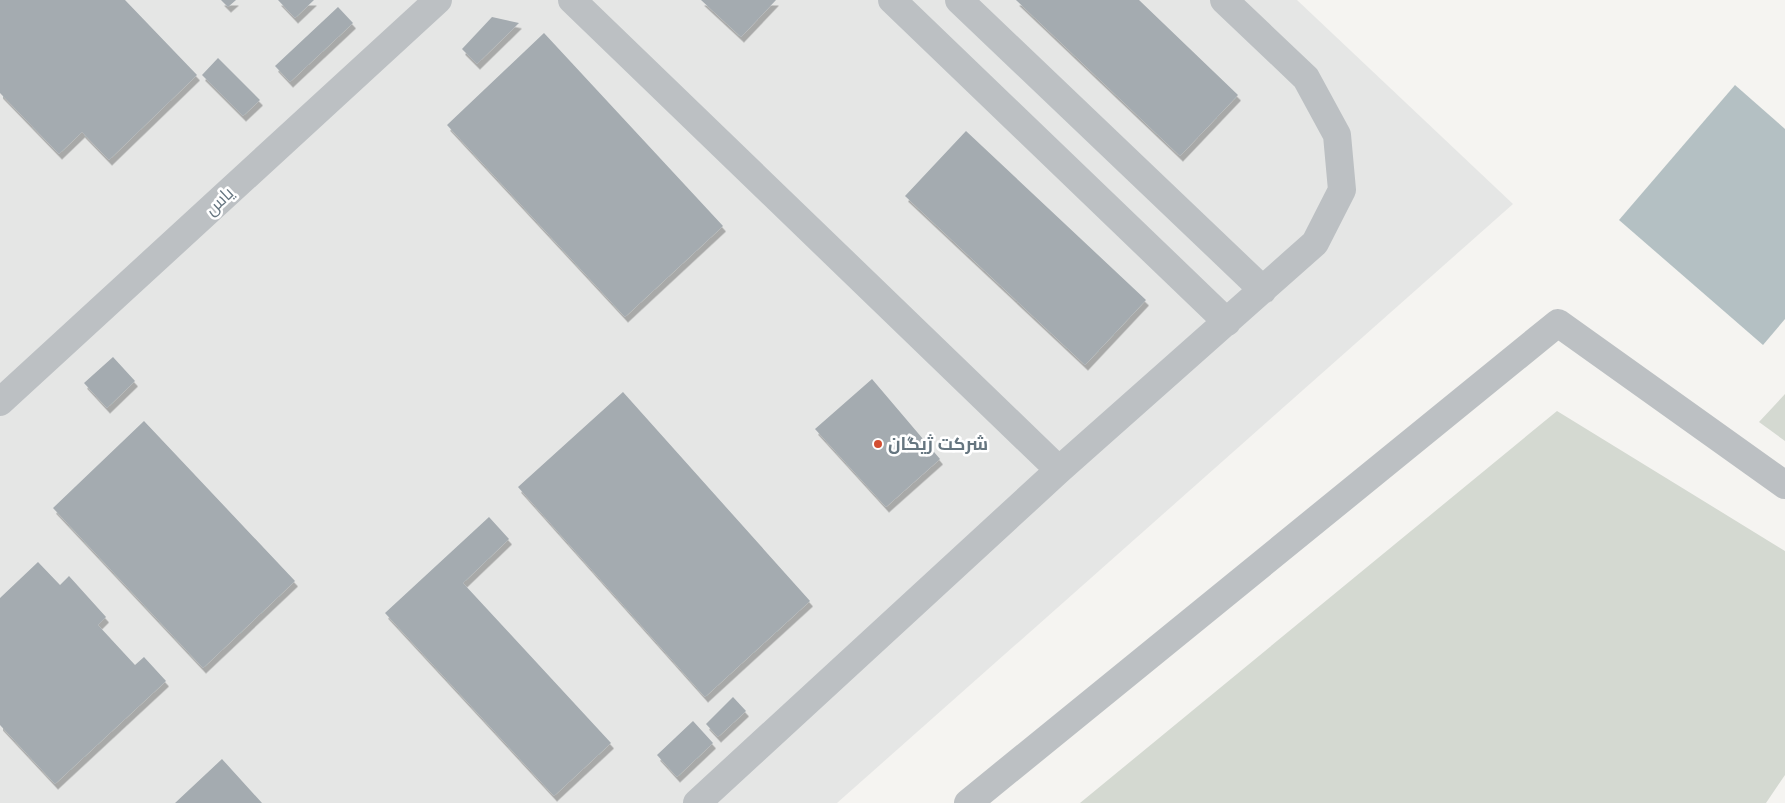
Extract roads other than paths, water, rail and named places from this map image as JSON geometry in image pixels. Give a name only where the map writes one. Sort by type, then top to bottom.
[{"type":"street","name":"یاس","points":[[0,402],[438,0]]},
{"type":"street","points":[[572,0],[1059,470]]},
{"type":"street","points":[[892,0],[1226,322]]},
{"type":"street","points":[[959,0],[1263,290]]},
{"type":"street","points":[[697,803],[1059,470],[1315,243],[1342,190],[1337,135],[1306,78],[1224,0]]},
{"type":"street","points":[[968,803],[1558,323],[1785,485]]},
{"type":"place","name":"شرکت ژیگان","points":[[878,444]]}]
